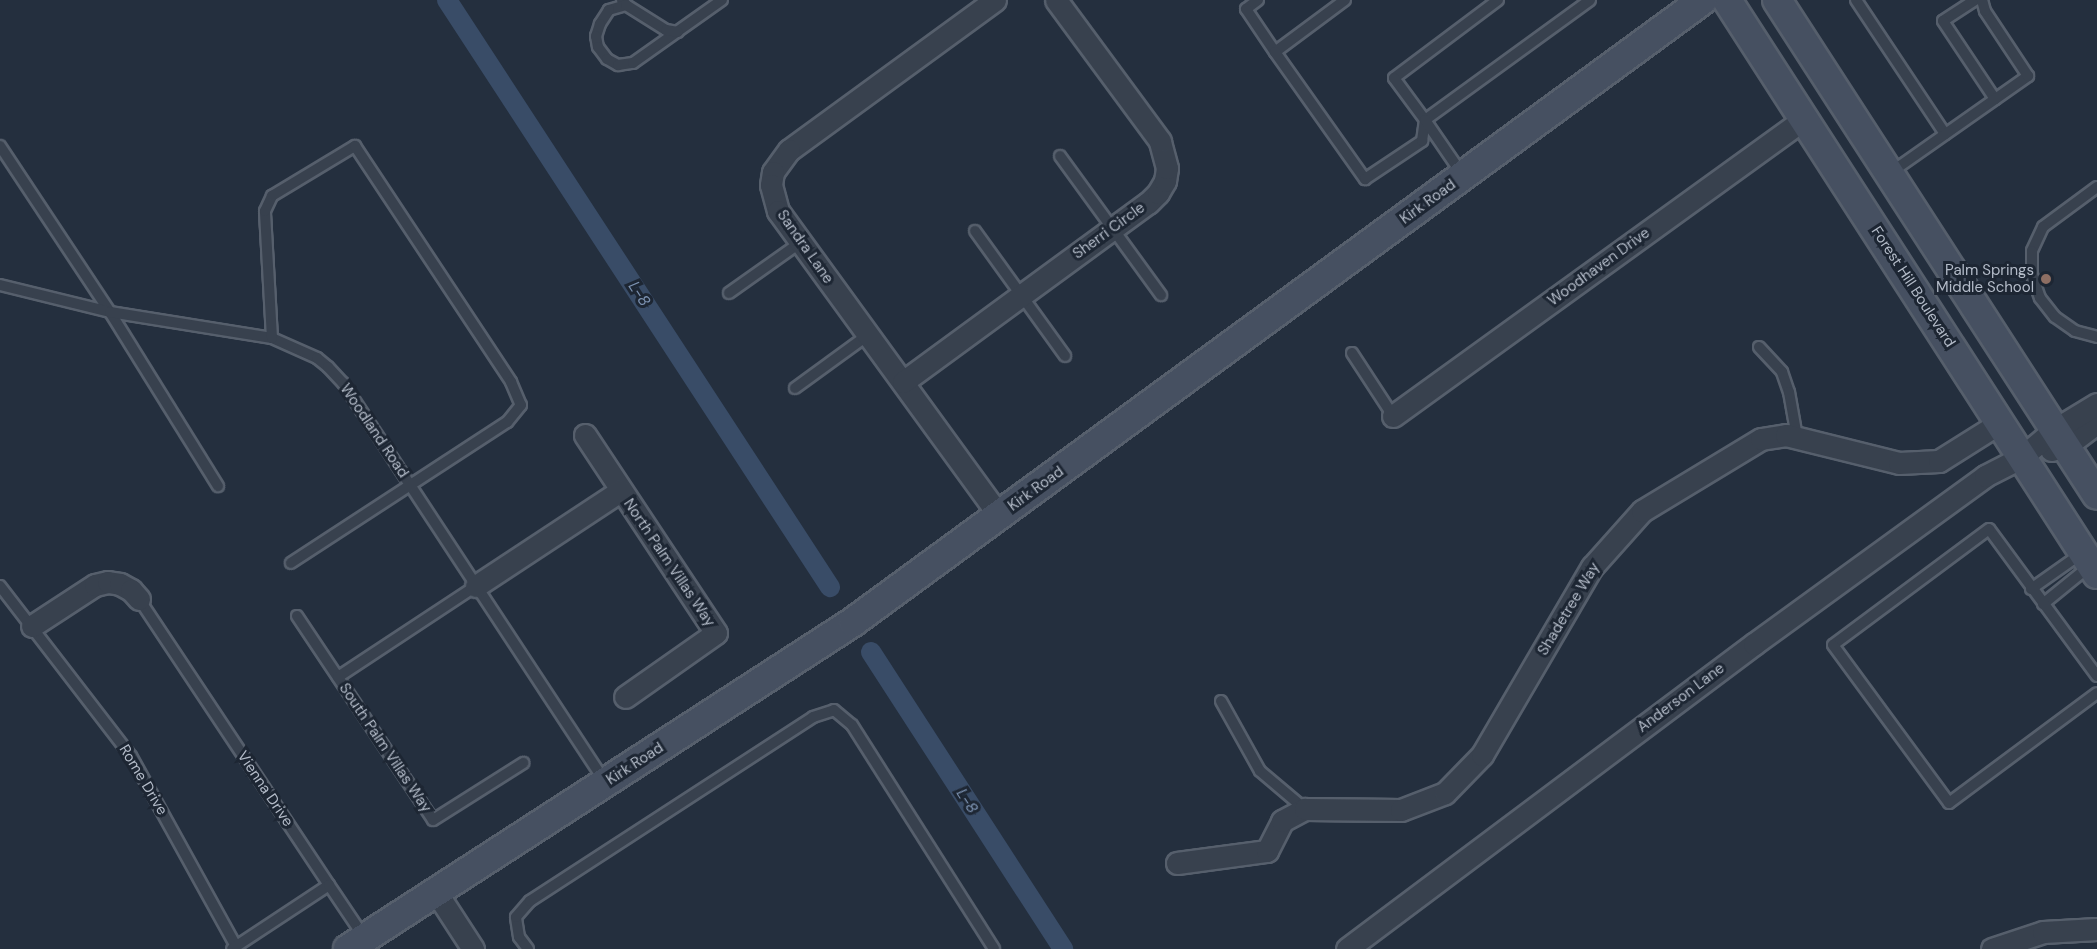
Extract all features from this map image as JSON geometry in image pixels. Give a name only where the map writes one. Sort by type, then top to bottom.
[{"type":"street","name":"Sandra Lane","points":[[995,0],[780,160],[771,185],[772,199],[801,243],[1000,516]]},
{"type":"street","name":"Sherri Circle","points":[[903,382],[1113,229],[1158,193],[1167,168],[1160,141],[1056,0]]},
{"type":"street","name":"Kirk Road","points":[[356,944],[853,622],[1702,0]]},
{"type":"street","name":"Forest Hill Boulevard","points":[[1727,0],[2001,422],[2090,564]]},
{"type":"street","points":[[1777,0],[2097,495]]},
{"type":"street","name":"Woodhaven Drive","points":[[1393,416],[1804,119]]},
{"type":"street","points":[[2060,438],[2097,404]]},
{"type":"street","name":"Shadetree Way","points":[[1305,809],[1401,810],[1444,793],[1482,755],[1592,567],[1642,511],[1761,439],[1786,435],[1899,463],[1939,461],[2001,422]]},
{"type":"street","points":[[2060,438],[2097,423]]},
{"type":"street","name":"North Palm Villas Way","points":[[585,435],[716,633],[625,697]]},
{"type":"street","name":"Anderson Lane","points":[[1347,949],[1763,637],[1985,476],[2060,438]]},
{"type":"street","name":"North Palm Villas Way","points":[[476,586],[620,491]]},
{"type":"street","points":[[32,626],[96,585],[108,582],[120,584],[131,590],[139,599]]},
{"type":"street","points":[[1177,863],[1267,851],[1282,821],[1305,809]]},
{"type":"street","points":[[436,892],[473,949]]},
{"type":"street","points":[[1992,949],[2043,932],[2097,928]]},
{"type":"lane","points":[[678,32],[666,30],[624,2],[609,10],[596,36],[598,47],[613,62],[618,65],[633,63],[678,32],[722,0]]},
{"type":"lane","points":[[1258,0],[1246,9],[1365,179],[1422,141],[1425,120],[1590,0]]},
{"type":"lane","points":[[1275,52],[1345,0]]},
{"type":"lane","points":[[1463,176],[1394,78],[1498,0]]},
{"type":"lane","points":[[1856,0],[1945,134]]},
{"type":"lane","points":[[1975,0],[1943,21],[1995,99]]},
{"type":"lane","points":[[1890,173],[2028,76],[1985,11],[1982,0]]},
{"type":"lane","points":[[0,146],[111,312],[218,486]]},
{"type":"lane","points":[[272,338],[265,212],[272,196],[355,146],[512,382],[521,405],[507,422],[291,563]]},
{"type":"lane","points":[[1060,156],[1161,295]]},
{"type":"lane","points":[[2097,187],[2043,227],[2032,251],[2032,275],[2040,298],[2055,318],[2075,331],[2097,337]]},
{"type":"lane","points":[[975,231],[1065,356]]},
{"type":"lane","points":[[729,293],[801,243]]},
{"type":"lane","name":"Woodland Road","points":[[0,285],[111,312],[272,338],[317,358],[343,382],[606,782]]},
{"type":"lane","points":[[795,388],[868,335]]},
{"type":"lane","points":[[1759,347],[1782,372],[1789,392],[1797,437]]},
{"type":"lane","points":[[1352,353],[1393,416]]},
{"type":"lane","points":[[2097,676],[1989,529],[1833,645],[1949,803],[2097,693]]},
{"type":"lane","points":[[2031,589],[2090,564]]},
{"type":"lane","points":[[2043,604],[2090,564]]},
{"type":"lane","name":"Rome Drive","points":[[0,586],[131,756],[234,948]]},
{"type":"lane","name":"South Palm Villas Way","points":[[338,677],[476,586]]},
{"type":"lane","name":"Vienna Drive","points":[[139,599],[329,885],[356,944]]},
{"type":"lane","name":"South Palm Villas Way","points":[[297,616],[433,820],[523,763]]},
{"type":"lane","points":[[1221,701],[1260,771],[1305,809]]},
{"type":"lane","points":[[528,949],[519,937],[516,917],[530,901],[813,717],[834,710],[852,725],[994,949]]},
{"type":"lane","points":[[234,948],[329,885]]},
{"type":"waterway","name":"L-8","points":[[447,0],[830,587]]},
{"type":"waterway","name":"L-8","points":[[871,652],[1063,949]]},
{"type":"place","name":"Palm Springs Middle School","points":[[2046,279]]}]
